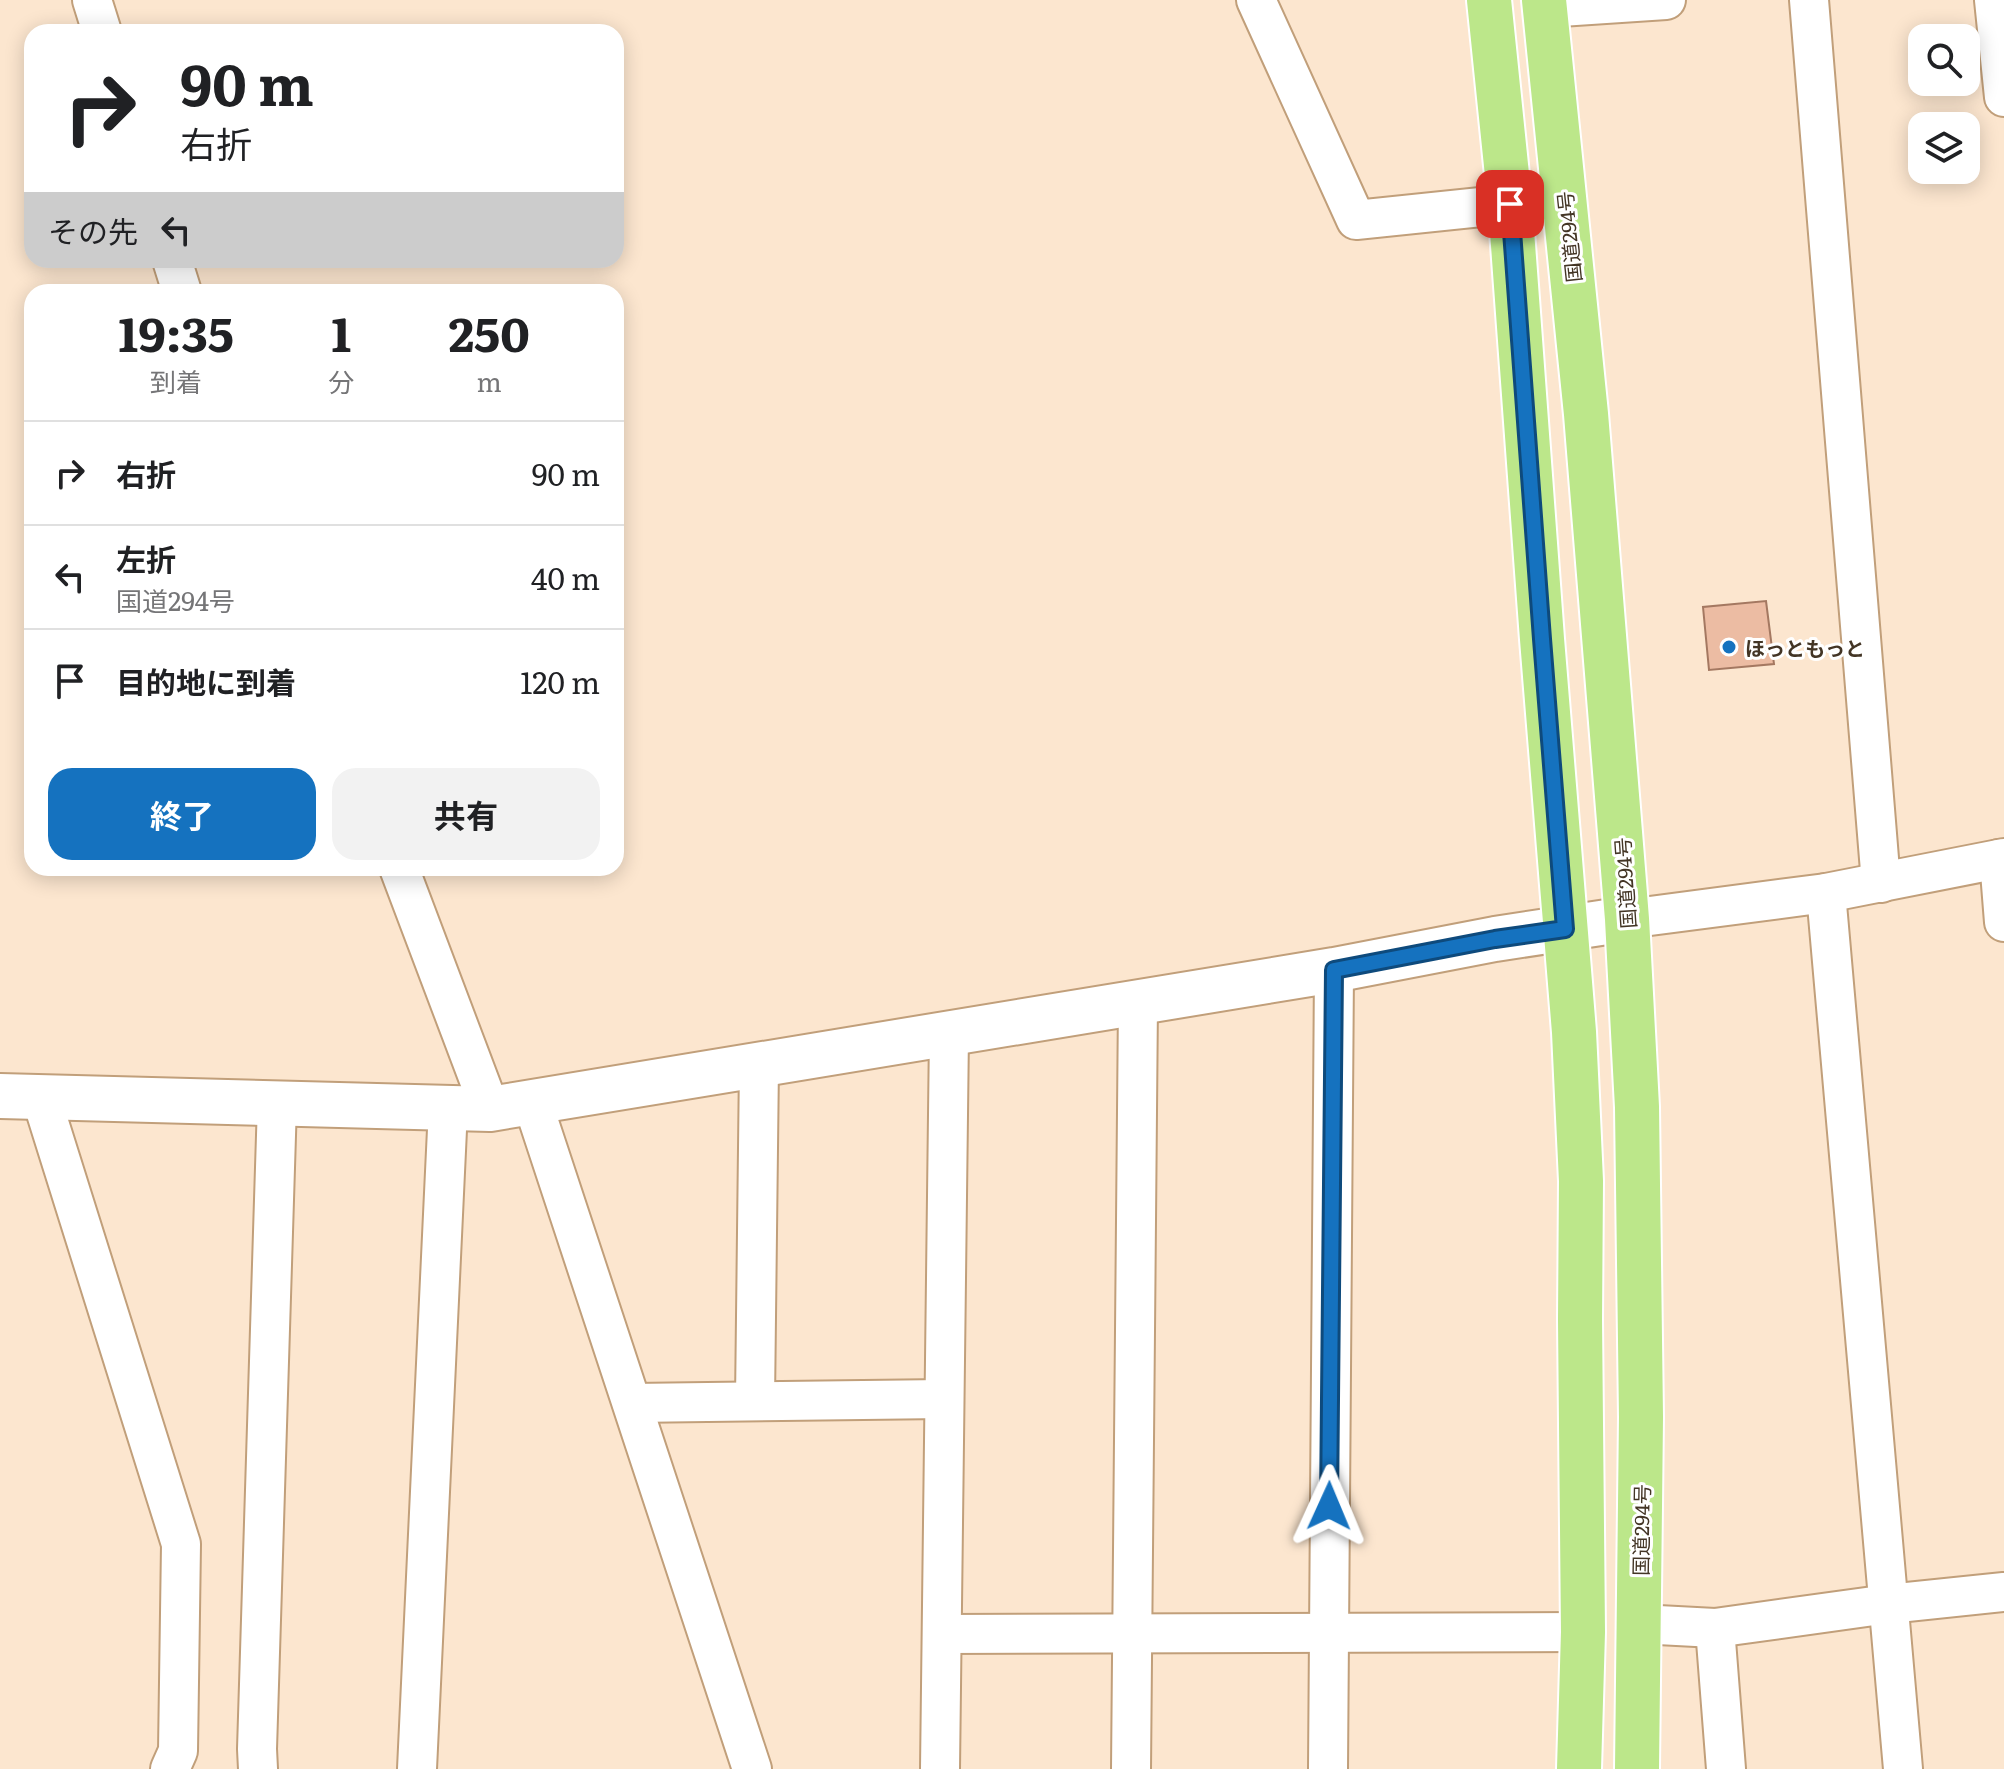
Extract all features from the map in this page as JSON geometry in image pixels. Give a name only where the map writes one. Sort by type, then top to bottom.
[{"type":"highway","points":[[1489,0],[1510,204],[1574,1032],[1581,1181],[1583,1632],[1579,1769]]},
{"type":"highway","name":"国道294号","points":[[1545,4],[1586,414],[1627,919],[1637,1107],[1641,1417],[1637,1769]]},
{"type":"street","points":[[92,0],[100,24]]},
{"type":"street","points":[[1256,0],[1356,220],[1510,204]]},
{"type":"street","points":[[1545,4],[1666,0]]},
{"type":"street","points":[[1809,0],[1881,883]]},
{"type":"street","points":[[1994,0],[2004,97]]},
{"type":"street","points":[[170,1769],[178,1751],[181,1544],[20,1096],[490,1109],[1334,970],[1495,939],[1826,893],[2002,859],[2004,922]]},
{"type":"street","points":[[402,876],[490,1109]]},
{"type":"street","points":[[1826,893],[1903,1769]]},
{"type":"street","points":[[1328,1769],[1334,970]]},
{"type":"street","points":[[1131,1769],[1138,1002]]},
{"type":"street","points":[[940,1769],[949,1033]]},
{"type":"street","points":[[755,1401],[759,1064]]},
{"type":"street","points":[[532,1101],[752,1769]]},
{"type":"street","points":[[258,1769],[277,1103]]},
{"type":"street","points":[[417,1769],[448,1108]]},
{"type":"street","points":[[632,1403],[944,1399]]},
{"type":"street","points":[[1639,1624],[1715,1628],[1888,1604],[2004,1592]]},
{"type":"street","points":[[1715,1628],[1726,1769]]},
{"type":"street","points":[[942,1634],[1583,1632]]},
{"type":"building","points":[[1766,601],[1774,664],[1709,670],[1703,607]]},
{"type":"place","name":"ほっともっと","points":[[1729,647]]},
{"type":"route","points":[[1329,1506],[1334,970],[1565,929],[1510,204]]}]
